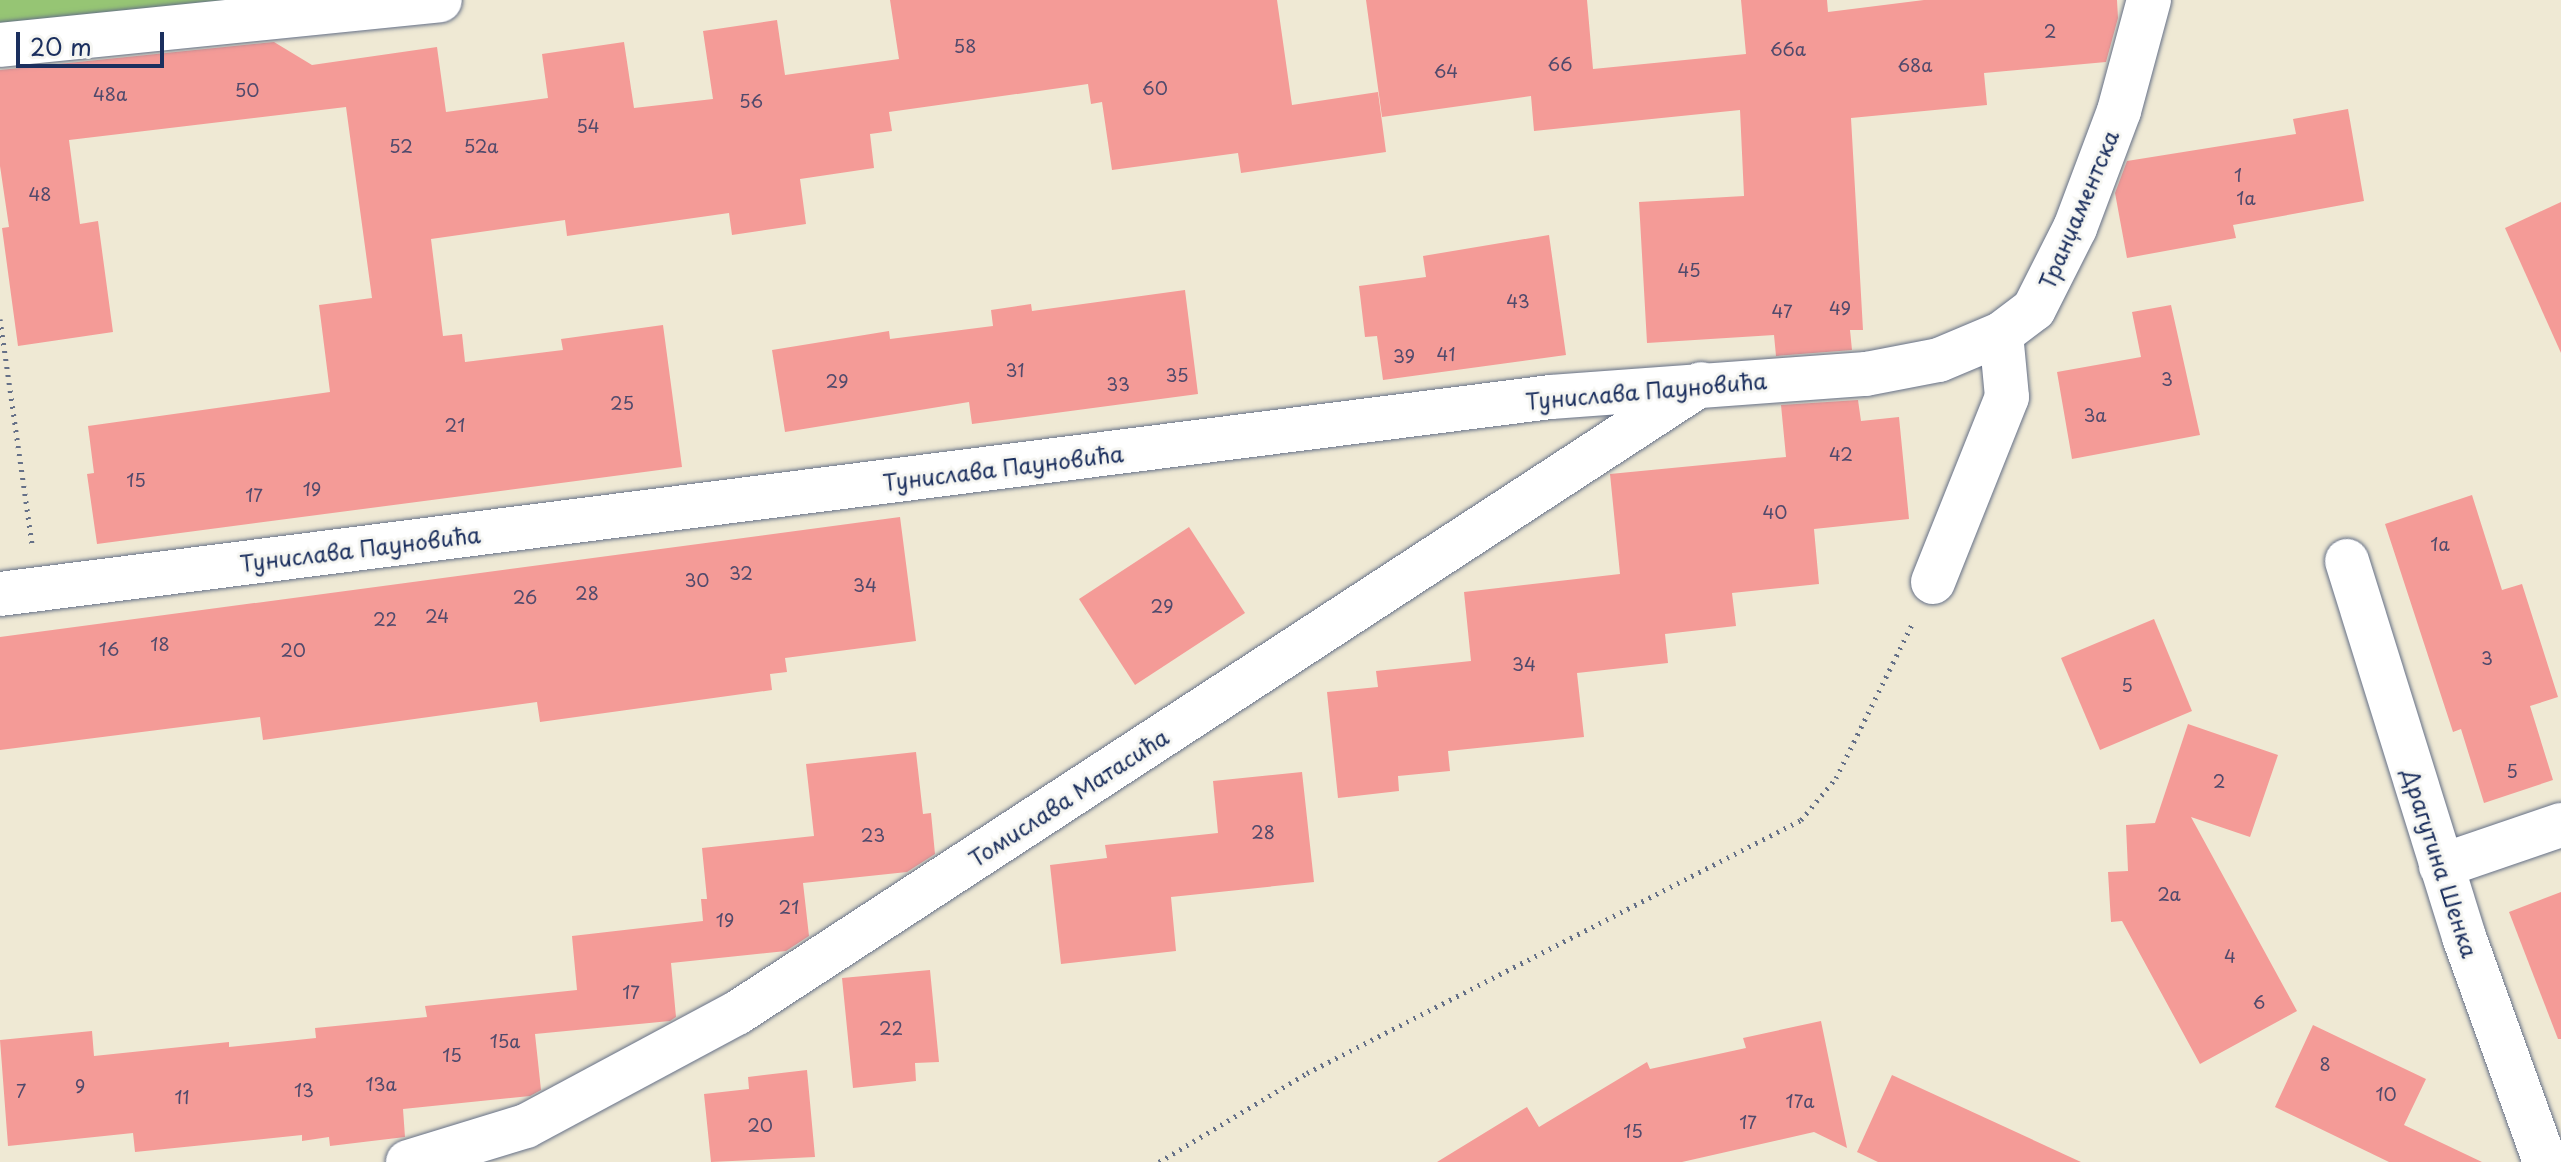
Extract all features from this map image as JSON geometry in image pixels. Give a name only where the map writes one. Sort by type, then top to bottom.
[{"type":"street","points":[[0,45],[440,0]]},
{"type":"street","name":"Транџаментска","points":[[2001,334],[2034,309],[2075,228],[2119,111],[2149,0]]},
{"type":"street","points":[[1933,582],[2007,397],[2001,334]]},
{"type":"street","name":"Тунислава Пауновића","points":[[19,591],[1551,397],[1888,371],[1939,360],[2001,334]]},
{"type":"street","name":"Томислава Матасића","points":[[408,1162],[526,1126],[737,1013],[1703,383]]},
{"type":"street","name":"Драгутина Шенка","points":[[2347,561],[2441,866],[2545,1162]]},
{"type":"street","points":[[2441,866],[2561,825]]},
{"type":"path","points":[[0,319],[19,591]]},
{"type":"path","points":[[1159,1162],[1307,1073],[1801,820],[1836,778],[1933,582]]},
{"type":"green space","points":[[0,0],[359,0],[0,37]]},
{"type":"building","points":[[890,0],[1277,0],[1292,105],[1378,92],[1386,152],[1241,173],[1238,153],[1112,170],[1102,102],[1091,104],[1088,84],[889,112],[892,131],[870,134],[874,168],[800,179],[806,224],[732,235],[729,213],[567,236],[565,220],[431,239],[443,336],[462,334],[465,362],[563,350],[561,339],[663,325],[682,467],[97,544],[87,474],[94,473],[88,426],[330,392],[319,305],[372,298],[346,107],[69,140],[80,224],[98,221],[113,332],[18,346],[2,228],[9,227],[0,166],[0,70],[274,42],[312,65],[437,47],[446,112],[548,98],[542,54],[624,42],[634,108],[713,99],[703,31],[777,20],[785,75],[899,59]]},
{"type":"building","points":[[1366,0],[1587,0],[1593,69],[1746,54],[1741,0],[1827,0],[1828,12],[1924,0],[2117,0],[2118,18],[2106,62],[1984,73],[1987,105],[1851,118],[1863,330],[1850,330],[1852,350],[1776,356],[1774,335],[1647,343],[1639,202],[1744,196],[1740,110],[1534,131],[1531,96],[1382,117]]},
{"type":"building","points":[[2348,109],[2364,201],[2233,225],[2236,238],[2127,258],[2115,193],[2127,161],[2296,134],[2293,119]]},
{"type":"building","points":[[2561,202],[2561,353],[2505,228]]},
{"type":"building","points":[[1549,235],[1566,355],[1383,380],[1377,336],[1365,337],[1359,286],[1426,277],[1423,256]]},
{"type":"building","points":[[1185,290],[1198,394],[972,424],[969,402],[785,432],[772,350],[889,331],[890,339],[993,326],[991,310],[1031,304],[1032,311]]},
{"type":"building","points":[[2171,305],[2200,435],[2072,459],[2057,372],[2141,357],[2132,312]]},
{"type":"building","points":[[1858,400],[1861,421],[1899,417],[1909,519],[1814,529],[1819,584],[1732,593],[1736,626],[1665,634],[1668,663],[1577,673],[1584,737],[1448,751],[1450,771],[1398,776],[1399,791],[1338,798],[1327,692],[1378,687],[1376,671],[1471,661],[1464,592],[1620,574],[1610,474],[1786,457],[1781,405]]},
{"type":"building","points":[[2472,495],[2502,590],[2522,584],[2558,697],[2530,706],[2553,780],[2484,803],[2461,729],[2453,732],[2385,524]]},
{"type":"building","points":[[900,517],[916,641],[785,658],[787,672],[770,674],[772,690],[540,722],[537,702],[263,740],[260,717],[0,750],[0,637]]},
{"type":"building","points":[[1189,527],[1245,613],[1135,685],[1079,599]]},
{"type":"building","points":[[2154,619],[2192,711],[2100,750],[2061,658]]},
{"type":"building","points":[[2188,724],[2278,755],[2250,837],[2191,817],[2297,1011],[2200,1064],[2122,921],[2111,922],[2108,872],[2128,871],[2126,825],[2155,823]]},
{"type":"building","points":[[916,752],[923,814],[931,813],[935,854],[907,872],[803,883],[809,936],[786,951],[671,963],[676,1017],[670,1021],[535,1034],[541,1090],[530,1096],[403,1109],[405,1137],[330,1146],[329,1137],[302,1141],[302,1135],[135,1152],[133,1133],[8,1146],[0,1040],[92,1031],[94,1056],[229,1042],[229,1047],[316,1038],[315,1028],[427,1017],[425,1006],[577,990],[572,936],[703,921],[701,899],[707,899],[702,848],[814,836],[806,764]]},
{"type":"building","points":[[1302,772],[1314,882],[1171,897],[1176,951],[1061,964],[1050,865],[1107,858],[1105,845],[1218,833],[1213,781]]},
{"type":"building","points":[[2561,892],[2561,1039],[2558,1039],[2509,912]]},
{"type":"building","points":[[930,970],[939,1062],[915,1063],[916,1081],[853,1088],[842,978]]},
{"type":"building","points":[[1821,1021],[1847,1148],[1814,1132],[1682,1162],[1437,1162],[1527,1107],[1539,1127],[1647,1062],[1650,1069],[1746,1048],[1743,1038]]},
{"type":"building","points":[[2313,1025],[2426,1079],[2404,1125],[2482,1162],[2389,1162],[2275,1107]]},
{"type":"building","points":[[807,1070],[815,1157],[711,1162],[704,1094],[749,1089],[748,1077]]},
{"type":"building","points":[[1892,1075],[2081,1162],[1878,1162],[1857,1152]]}]
